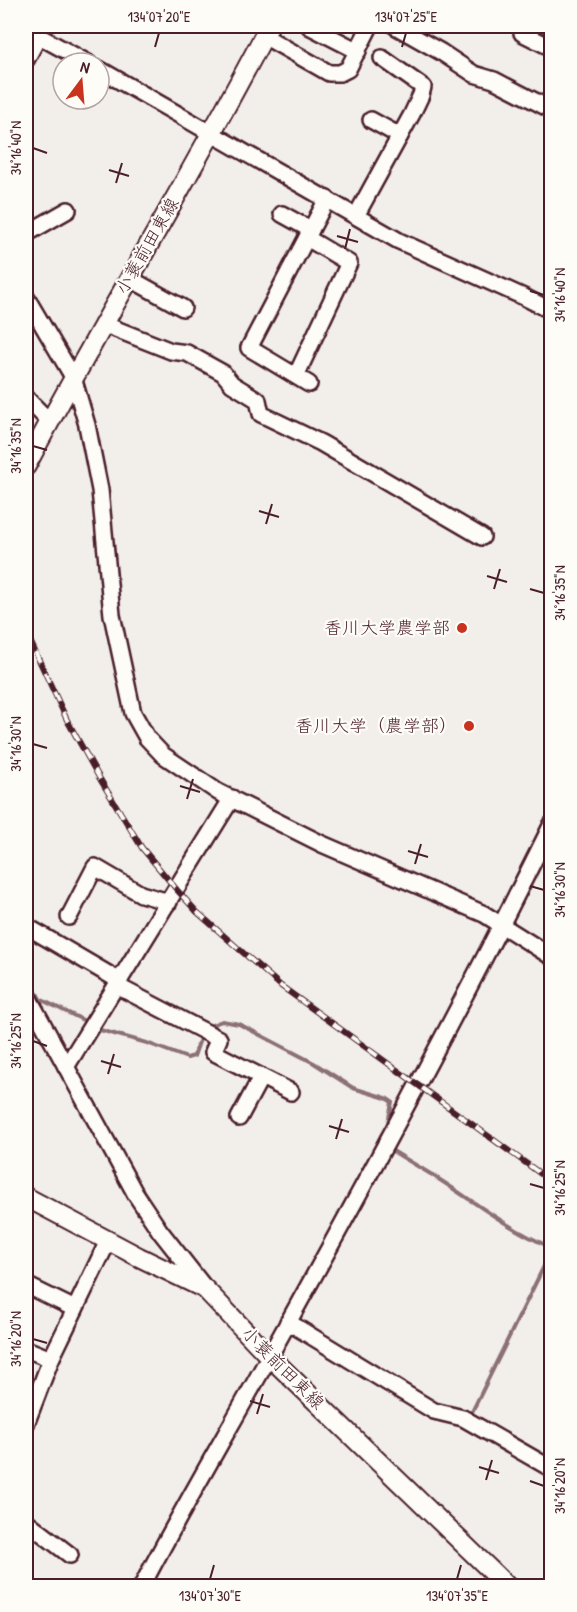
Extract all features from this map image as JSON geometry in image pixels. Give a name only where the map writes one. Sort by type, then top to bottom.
[{"type":"main road","name":"小蓑前田東線","points":[[26,466],[73,377],[266,31]]},
{"type":"main road","name":"小蓑前田東線","points":[[26,1197],[205,1290],[507,1587]]},
{"type":"street","points":[[309,26],[357,51]]},
{"type":"street","points":[[266,31],[330,72],[340,73],[348,69],[370,26]]},
{"type":"street","points":[[395,26],[474,74],[494,80],[552,110]]},
{"type":"street","points":[[525,26],[522,33],[552,48]]},
{"type":"street","points":[[26,60],[40,32],[69,51]]},
{"type":"street","points":[[356,216],[400,136],[423,87],[382,58]]},
{"type":"street","points":[[111,76],[399,241],[552,311]]},
{"type":"street","points":[[371,120],[400,136]]},
{"type":"street","points":[[282,214],[309,234],[349,263],[302,380],[249,348],[309,234],[327,199]]},
{"type":"street","points":[[26,234],[68,210]]},
{"type":"street","points":[[129,278],[183,308]]},
{"type":"street","points":[[26,297],[73,377],[87,425],[100,490],[112,615],[133,713],[147,738],[163,755],[218,792],[302,835],[484,914],[552,957]]},
{"type":"street","points":[[103,324],[171,351],[187,353],[223,373],[232,384],[258,400],[261,414],[321,443],[482,537]]},
{"type":"street","points":[[26,398],[49,421]]},
{"type":"street","points":[[66,1067],[232,798]]},
{"type":"street","points":[[142,1587],[182,1510],[270,1356],[502,926],[552,824]]},
{"type":"street","points":[[69,917],[95,867],[141,894],[169,902]]},
{"type":"street","points":[[26,926],[119,983],[219,1038],[213,1052],[291,1092]]},
{"type":"street","points":[[26,993],[136,1195],[205,1290]]},
{"type":"street","points":[[239,1118],[261,1077]]},
{"type":"street","points":[[26,1424],[51,1359],[108,1241]]},
{"type":"street","points":[[26,1285],[75,1309]]},
{"type":"street","points":[[288,1322],[434,1411],[463,1418],[552,1469]]},
{"type":"street","points":[[26,1349],[51,1359]]},
{"type":"street","points":[[26,1521],[70,1555]]},
{"type":"waterway","points":[[26,973],[40,999],[85,1021]]},
{"type":"waterway","points":[[209,1026],[222,1021],[239,1024],[314,1063],[353,1088],[386,1098],[392,1102],[388,1123]]},
{"type":"waterway","points":[[100,1030],[147,1043],[187,1058],[194,1056],[200,1039]]},
{"type":"waterway","points":[[378,1142],[382,1134]]},
{"type":"waterway","points":[[388,1148],[506,1224],[548,1246]]},
{"type":"waterway","points":[[470,1416],[548,1258]]},
{"type":"railway","points":[[26,632],[67,720],[142,848],[197,912],[281,986],[552,1182]]},
{"type":"place","name":"香川大学農学部","points":[[462,628]]},
{"type":"place","name":"香川大学（農学部）","points":[[469,726]]}]
